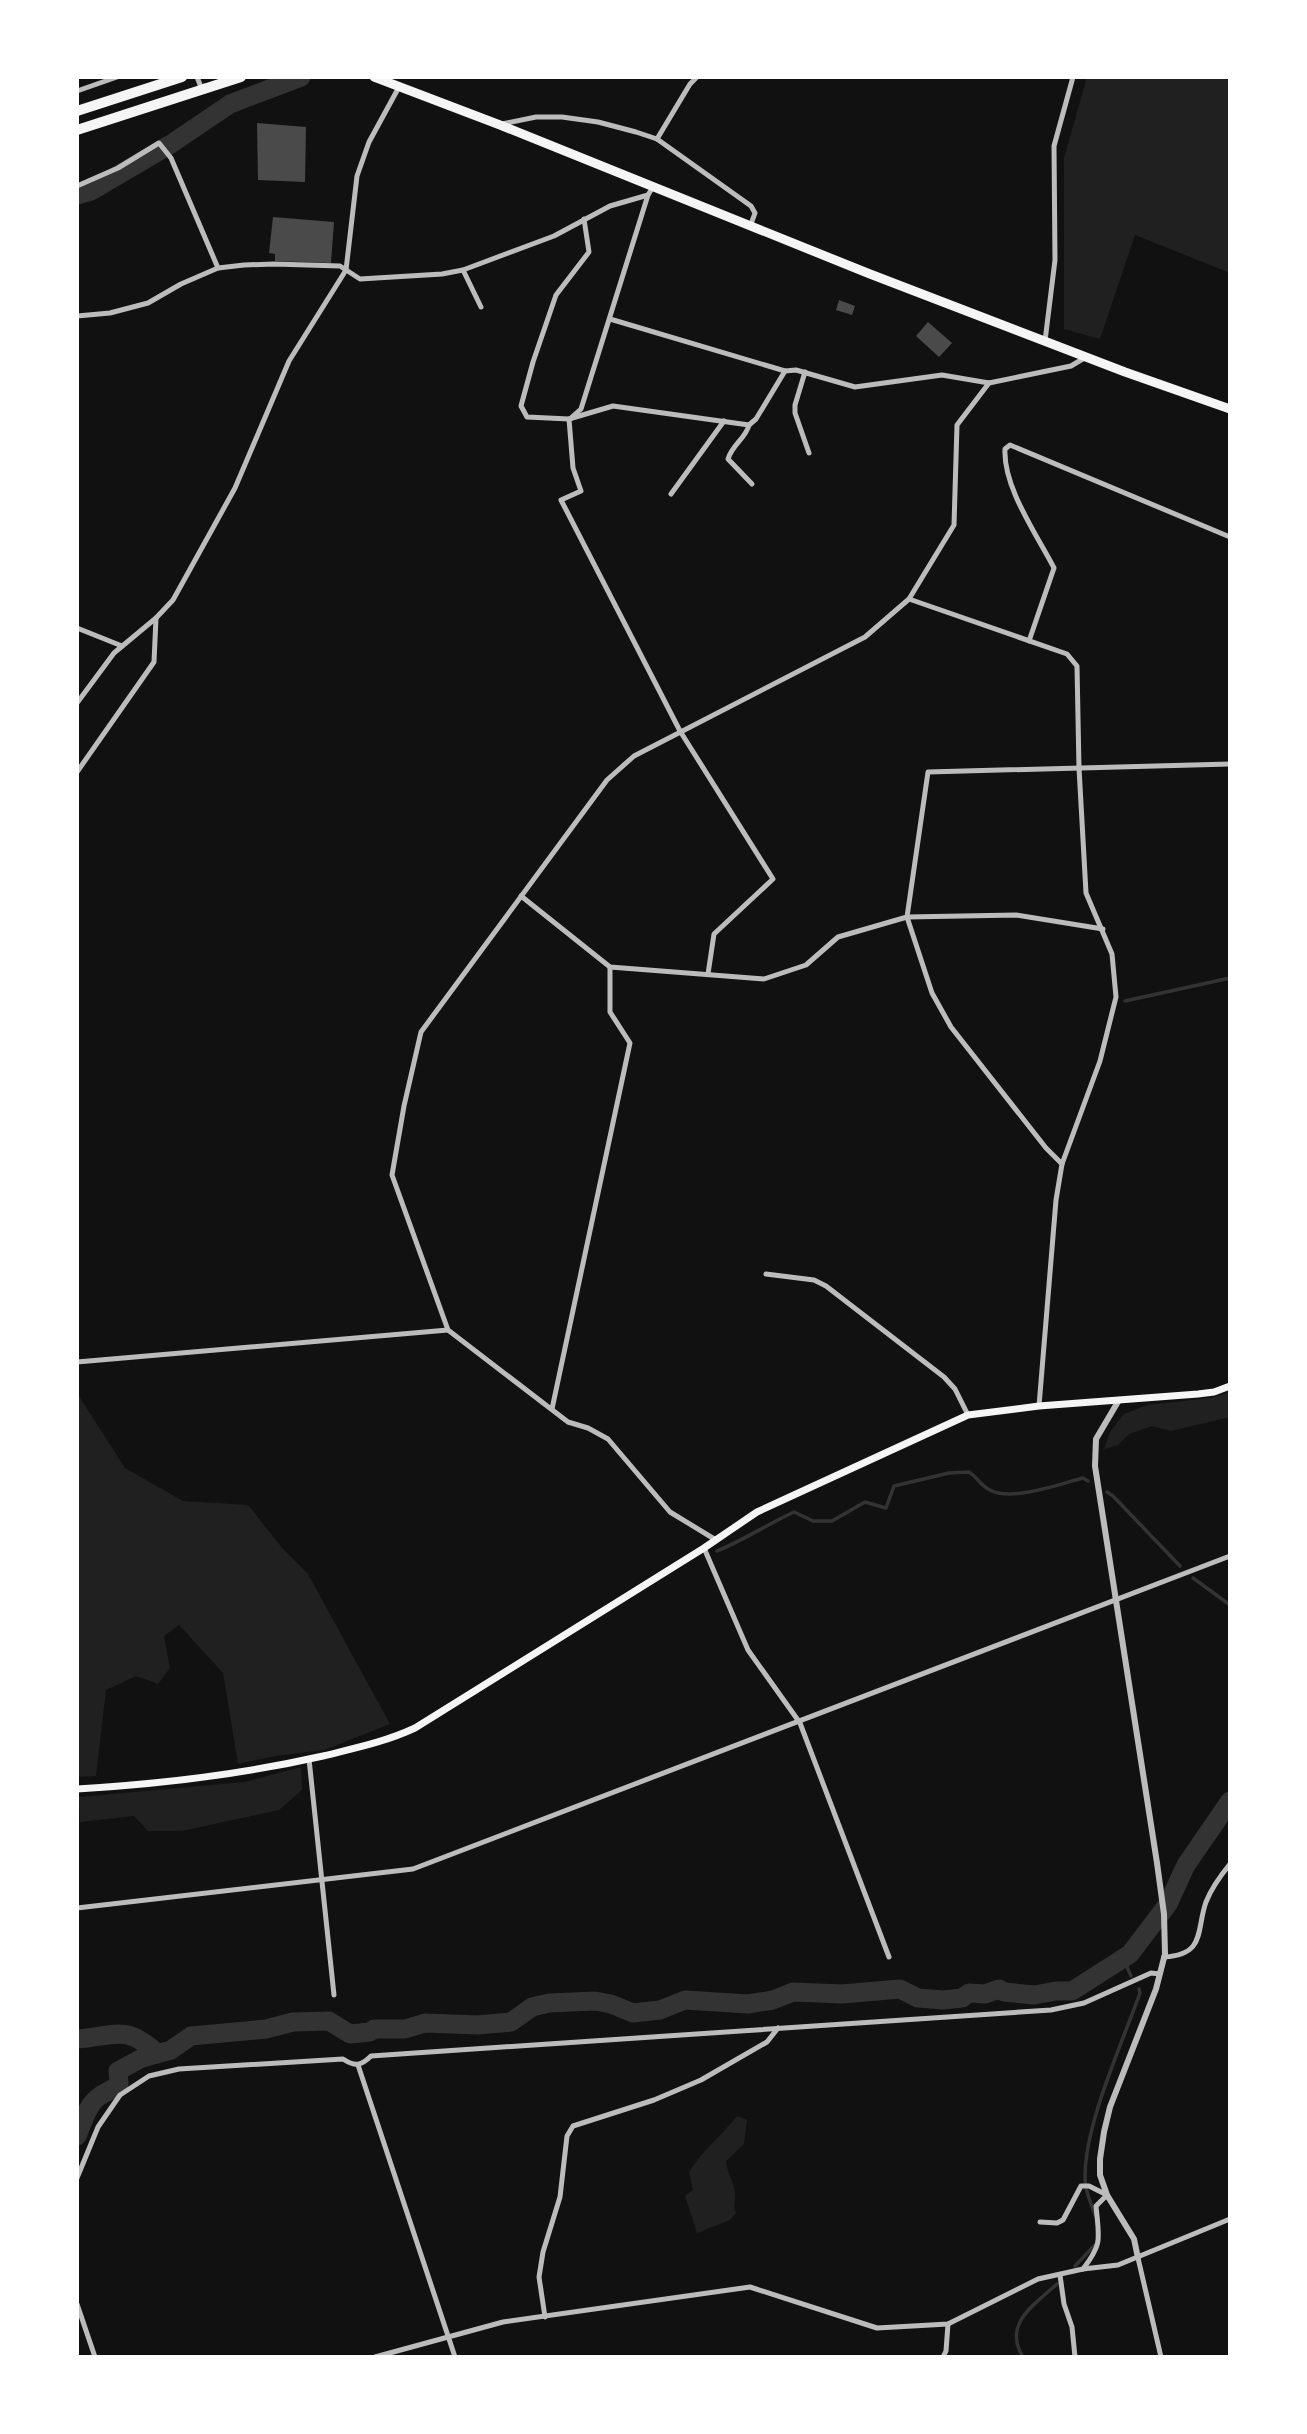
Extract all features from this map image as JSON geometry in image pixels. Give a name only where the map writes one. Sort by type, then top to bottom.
[{"type":"highway","points":[[77,111],[182,77]]},
{"type":"highway","points":[[77,130],[240,77]]},
{"type":"highway","points":[[377,78],[500,125],[651,191],[751,224],[858,269],[1230,409]]},
{"type":"main road","points":[[77,1789],[209,1778],[389,1740],[415,1728],[704,1548],[757,1512],[968,1415],[1039,1406],[1198,1394],[1230,1386]]},
{"type":"street","points":[[77,91],[117,77]]},
{"type":"street","points":[[197,77],[201,88],[232,77]]},
{"type":"street","points":[[657,139],[697,77]]},
{"type":"street","points":[[1045,341],[1055,260],[1054,146],[1073,77]]},
{"type":"street","points":[[77,703],[114,653],[173,600],[235,488],[289,361],[346,270],[357,176],[369,142],[399,87]]},
{"type":"street","points":[[500,125],[536,117],[562,117],[598,122],[657,139],[751,206],[755,213],[751,224]]},
{"type":"street","points":[[77,186],[118,169],[159,143],[171,158],[218,268]]},
{"type":"street","points":[[77,316],[110,313],[148,303],[181,284],[218,268],[274,264],[340,266],[360,279],[442,274],[463,270],[554,236],[610,206],[651,191]]},
{"type":"street","points":[[569,419],[581,410],[651,191]]},
{"type":"street","points":[[584,219],[589,251],[556,296],[521,406],[527,417],[569,419],[613,406],[749,425]]},
{"type":"street","points":[[463,270],[481,307]]},
{"type":"street","points":[[610,319],[785,371],[805,372],[855,387],[942,375],[989,383],[1071,366],[1086,357]]},
{"type":"street","points":[[752,484],[728,458],[785,371]]},
{"type":"street","points":[[805,372],[795,413],[809,453]]},
{"type":"street","points":[[716,1540],[670,1512],[608,1439],[588,1428],[568,1422],[448,1330],[392,1175],[421,1032],[607,780],[634,756],[865,637],[909,599],[954,524],[957,425],[989,383]]},
{"type":"street","points":[[569,419],[573,468],[581,491],[561,500],[680,731],[773,879],[714,934],[708,974]]},
{"type":"street","points":[[671,494],[724,421]]},
{"type":"street","points":[[1029,641],[1054,568],[1009,479],[1005,449],[1010,445],[1230,537]]},
{"type":"street","points":[[909,599],[1067,654],[1077,666],[1086,893],[1112,954],[1116,997],[1100,1061],[1062,1164],[1056,1200],[1039,1406]]},
{"type":"street","points":[[77,772],[153,662],[156,618]]},
{"type":"street","points":[[77,628],[122,646]]},
{"type":"street","points":[[1062,1164],[1046,1148],[951,1027],[932,993],[907,917],[928,772],[1230,764]]},
{"type":"street","points":[[521,896],[610,967],[764,979],[806,965],[838,937],[907,917],[1016,915],[1103,929]]},
{"type":"street","points":[[552,1409],[630,1043],[610,1012],[610,967]]},
{"type":"street","points":[[766,1274],[814,1280],[826,1286],[944,1377],[955,1389],[968,1415]]},
{"type":"street","points":[[77,1362],[448,1330]]},
{"type":"street","points":[[1119,1399],[1101,1427],[1094,1450],[1157,1863],[1164,1914],[1165,1956],[1153,1999],[1111,2107],[1104,2132],[1100,2175],[1107,2195],[1134,2239],[1161,2357]]},
{"type":"street","points":[[704,1548],[748,1650],[800,1723],[889,1957]]},
{"type":"street","points":[[77,1908],[413,1869],[800,1723],[1230,1556]]},
{"type":"street","points":[[309,1759],[334,1995]]},
{"type":"street","points":[[1165,1956],[1187,1952],[1198,1941],[1206,1902],[1230,1864]]},
{"type":"street","points":[[1222,1875],[1230,1878]]},
{"type":"street","points":[[77,2178],[98,2127],[120,2095],[149,2076],[179,2069],[343,2059],[352,2065],[358,2065],[371,2056],[1051,2010],[1084,2003],[1151,1973],[1160,1974]]},
{"type":"street","points":[[545,2317],[539,2277],[542,2252],[560,2197],[567,2136],[573,2126],[654,2100],[701,2080],[767,2042],[778,2028]]},
{"type":"street","points":[[358,2065],[455,2357]]},
{"type":"street","points":[[1040,2222],[1057,2223],[1063,2220],[1081,2186],[1089,2186],[1107,2195]]},
{"type":"street","points":[[1083,2269],[1097,2251],[1097,2206],[1107,2195]]},
{"type":"street","points":[[374,2357],[503,2322],[750,2287],[877,2328],[947,2324],[1038,2279],[1083,2269],[1109,2267],[1138,2258],[1149,2251],[1230,2219]]},
{"type":"street","points":[[1060,2275],[1064,2304],[1072,2327],[1075,2357]]},
{"type":"street","points":[[77,2304],[95,2357]]},
{"type":"street","points":[[943,2357],[946,2351],[947,2324]]},
{"type":"shaded area","points":[[1087,77],[1230,77],[1230,273],[1135,235],[1100,339],[1064,329],[1064,158]]},
{"type":"shaded area","points":[[1230,1392],[1230,1417],[1171,1431],[1152,1426],[1129,1434],[1118,1445],[1104,1449],[1110,1432],[1124,1414],[1147,1405],[1211,1398]]},
{"type":"shaded area","points":[[77,1393],[125,1468],[183,1501],[248,1505],[283,1549],[308,1574],[390,1724],[324,1750],[238,1764],[223,1673],[179,1625],[164,1636],[170,1668],[158,1684],[136,1676],[106,1690],[96,1776],[77,1777]]},
{"type":"shaded area","points":[[301,1767],[302,1790],[279,1810],[182,1831],[148,1831],[134,1816],[80,1822],[79,1797],[245,1782]]},
{"type":"shaded area","points":[[737,2116],[747,2120],[744,2144],[726,2161],[734,2188],[736,2213],[730,2220],[697,2233],[685,2196],[693,2190],[689,2172]]},
{"type":"building","points":[[257,123],[306,127],[305,182],[258,180]]},
{"type":"building","points":[[273,217],[334,222],[331,263],[275,261],[275,254],[269,253]]},
{"type":"building","points":[[839,300],[855,306],[852,315],[836,310]]},
{"type":"building","points":[[928,322],[952,343],[939,357],[916,336]]},
{"type":"waterway","points":[[77,195],[91,191],[171,144],[230,104],[301,77]]},
{"type":"waterway","points":[[1125,1001],[1230,978]]},
{"type":"waterway","points":[[717,1551],[794,1512],[813,1521],[832,1521],[865,1502],[886,1508],[894,1486],[949,1473],[969,1472],[990,1490],[1010,1494],[1035,1491],[1083,1478],[1088,1481]]},
{"type":"waterway","points":[[1107,1492],[1180,1566]]},
{"type":"waterway","points":[[1193,1578],[1230,1605]]},
{"type":"waterway","points":[[77,2136],[96,2099],[119,2084],[118,2071],[142,2058],[171,2050],[191,2036],[266,2029],[293,2022],[329,2021],[350,2034],[370,2032],[374,2029],[405,2029],[425,2023],[478,2025],[511,2022],[532,2007],[549,2003],[595,2001],[633,2013],[660,2010],[685,2000],[748,2004],[773,2000],[793,1992],[842,1994],[900,1989],[918,1998],[943,2000],[962,1998],[969,1993],[985,1994],[999,1989],[1004,1992],[1034,1995],[1072,1991],[1130,1954],[1168,1904],[1186,1865],[1230,1801]]},
{"type":"waterway","points":[[1130,1954],[1127,1967],[1131,1976]]},
{"type":"waterway","points":[[1095,2215],[1087,2192],[1086,2158],[1097,2110],[1140,1993],[1139,1989]]},
{"type":"waterway","points":[[77,2039],[111,2034],[128,2035],[157,2053]]},
{"type":"waterway","points":[[1075,2266],[1095,2245]]},
{"type":"waterway","points":[[1023,2357],[1016,2334],[1019,2325],[1031,2307],[1057,2284]]}]
